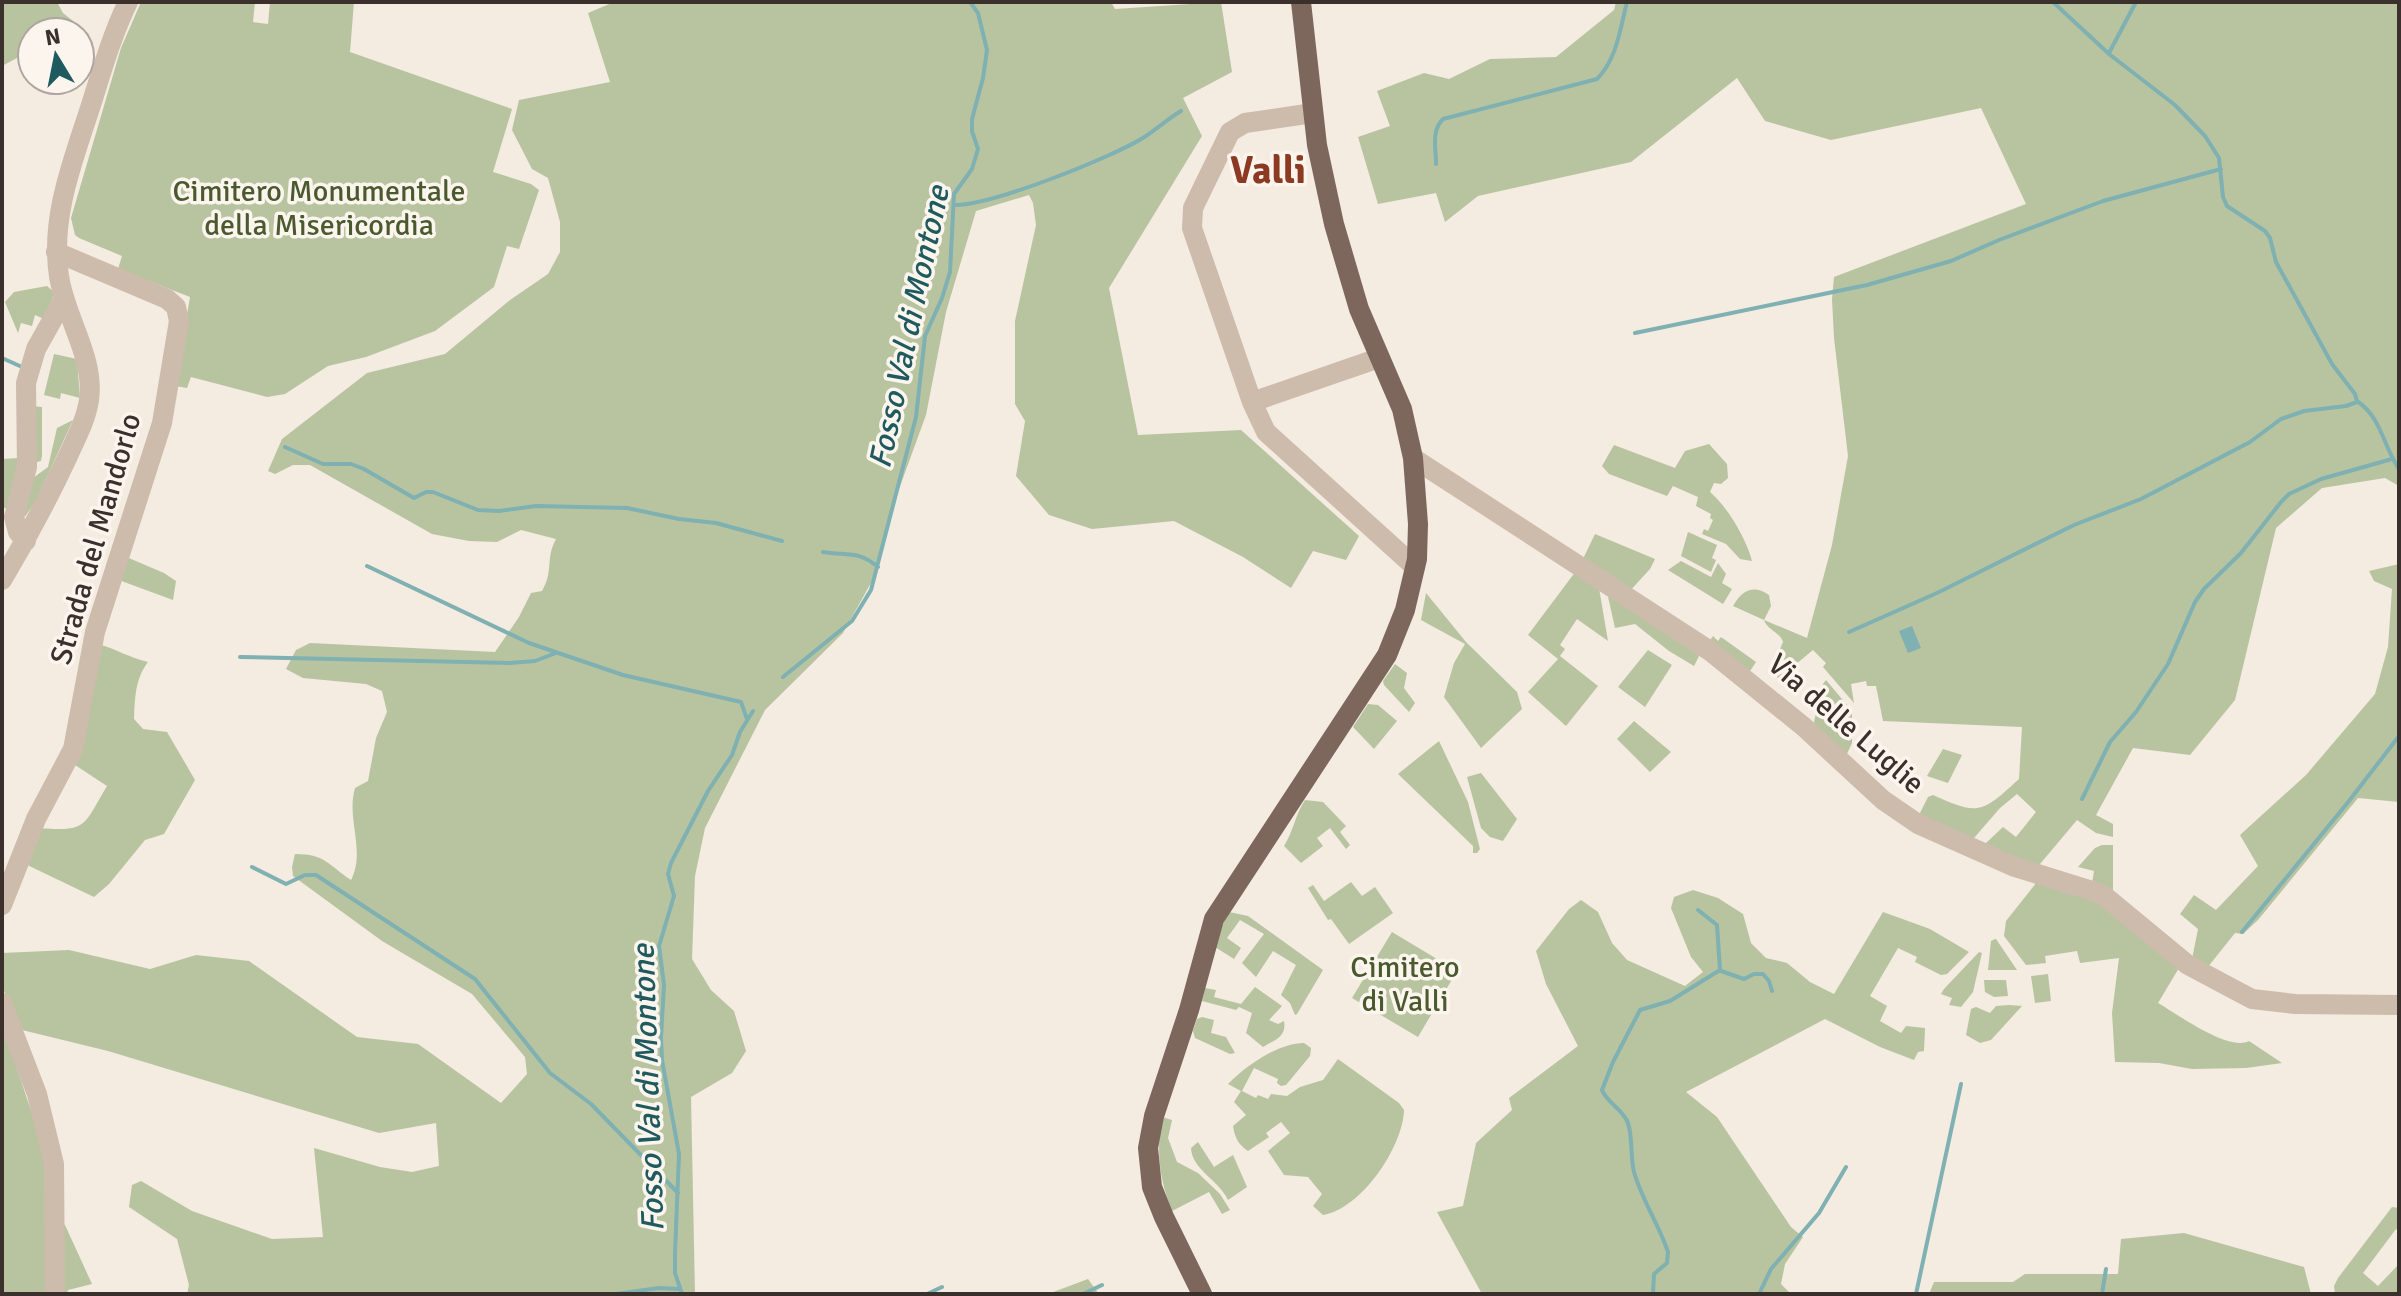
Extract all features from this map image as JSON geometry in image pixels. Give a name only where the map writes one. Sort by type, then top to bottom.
[{"type":"main road","points":[[1202,1294],[1152,1187],[1148,1148],[1154,1116],[1189,1010],[1214,919],[1387,655],[1405,610],[1415,567],[1418,524],[1413,458],[1405,417],[1359,309],[1342,255],[1320,161],[1301,2]]},
{"type":"street","points":[[2,580],[26,541],[76,438],[89,398],[86,363],[64,299],[56,252],[58,222],[113,37],[128,2]]},
{"type":"street","points":[[1313,113],[1245,123],[1234,128],[1192,213],[1194,235],[1252,402],[1270,436],[1415,567]]},
{"type":"street","name":"Strada del Mandorlo","points":[[2,905],[36,819],[73,749],[95,632],[162,423],[179,326],[176,307],[167,299],[56,252]]},
{"type":"street","points":[[26,541],[18,532],[14,517],[27,467],[26,383],[36,349],[64,299]]},
{"type":"street","points":[[1252,402],[1379,358]]},
{"type":"street","name":"Via delle Luglie","points":[[1413,458],[1710,651],[1804,727],[1875,793],[1918,824],[2026,872],[2102,894],[2188,965],[2252,999],[2295,1004],[2399,1005]]},
{"type":"street","points":[[2,1003],[37,1094],[54,1164],[55,1294]]},
{"type":"green space","points":[[2,2],[57,2],[67,16],[16,16],[16,59],[2,66]]},
{"type":"green space","name":"Cimitero Monumentale della Misericordia","points":[[141,2],[255,2],[253,22],[268,24],[270,2],[354,2],[350,52],[512,109],[493,172],[531,184],[539,190],[519,249],[507,246],[494,287],[435,331],[366,357],[328,366],[285,394],[267,397],[191,377],[187,388],[175,386],[190,297],[118,269],[122,256],[79,238],[75,235],[71,218],[121,48]]},
{"type":"green space","points":[[614,2],[1111,2],[1115,9],[1221,2],[1232,72],[1183,98],[1202,136],[1109,288],[1138,435],[1241,430],[1359,536],[1346,560],[1313,551],[1291,588],[1243,557],[1174,521],[1092,529],[1049,515],[1016,476],[1025,421],[1015,404],[1015,321],[1036,225],[1033,203],[1029,195],[976,211],[946,312],[926,415],[891,511],[872,581],[843,633],[765,710],[705,828],[695,876],[692,959],[711,990],[734,1011],[746,1051],[732,1073],[691,1097],[695,1294],[187,1294],[189,1285],[177,1239],[129,1207],[132,1185],[141,1181],[192,1211],[272,1239],[323,1237],[314,1148],[380,1167],[412,1172],[439,1166],[436,1123],[379,1133],[108,1051],[22,1030],[4,991],[2,953],[69,950],[150,969],[196,955],[249,961],[357,1037],[418,1044],[501,1103],[527,1074],[525,1057],[472,994],[382,941],[293,876],[295,854],[326,861],[351,880],[357,858],[353,811],[355,788],[368,781],[376,738],[387,712],[382,691],[366,684],[303,678],[286,669],[296,650],[310,643],[495,652],[531,593],[542,591],[556,539],[521,530],[497,542],[469,541],[432,534],[310,465],[293,465],[275,474],[268,471],[282,439],[367,373],[445,354],[510,300],[548,274],[560,252],[560,222],[548,178],[532,169],[512,130],[519,100],[610,82],[588,13]]},
{"type":"green space","points":[[1616,2],[2399,2],[2399,486],[2385,478],[2322,488],[2276,528],[2235,700],[2190,755],[2133,748],[2096,815],[2113,824],[2113,837],[2096,833],[2077,820],[2035,870],[1988,852],[1986,843],[2003,827],[2016,837],[2036,812],[2017,794],[1974,838],[1962,839],[1919,815],[1928,797],[1933,795],[1961,806],[1979,808],[2007,790],[2019,779],[2022,727],[1883,721],[1876,686],[1867,686],[1866,681],[1851,684],[1854,703],[1823,667],[1826,663],[1813,650],[1778,679],[1774,663],[1783,642],[1764,620],[1807,638],[1832,545],[1848,456],[1834,338],[1834,277],[2026,204],[1981,108],[1831,140],[1765,121],[1737,78],[1631,162],[1478,196],[1445,222],[1436,193],[1378,204],[1358,137],[1390,126],[1377,91],[1424,73],[1449,79],[1490,59],[1556,57],[1614,10]]},
{"type":"green space","points":[[47,286],[55,293],[44,319],[35,315],[32,326],[21,323],[18,333],[5,302],[14,292]]},
{"type":"green space","points":[[54,354],[77,359],[80,398],[61,393],[60,399],[44,395]]},
{"type":"green space","points":[[31,406],[42,407],[42,456],[41,461],[37,462],[35,462]]},
{"type":"green space","points":[[73,420],[36,501],[24,518],[33,478],[48,467],[57,428]]},
{"type":"green space","points":[[1709,444],[1727,464],[1728,478],[1721,484],[1714,483],[1710,492],[1736,524],[1752,561],[1740,559],[1726,544],[1702,534],[1704,529],[1708,531],[1713,520],[1711,514],[1696,506],[1698,497],[1673,486],[1667,496],[1609,474],[1602,466],[1614,445],[1675,468],[1685,451]]},
{"type":"green space","points":[[19,458],[8,508],[2,508],[2,459]]},
{"type":"green space","points":[[1688,532],[1717,545],[1711,572],[1681,556]]},
{"type":"green space","points":[[1595,534],[1655,559],[1628,593],[1581,563]]},
{"type":"green space","points":[[124,556],[176,581],[173,600],[116,579]]},
{"type":"green space","points":[[1681,561],[1711,577],[1718,563],[1726,574],[1722,583],[1732,589],[1723,604],[1668,570]]},
{"type":"green space","points":[[2399,564],[2399,802],[2358,798],[2258,920],[2243,934],[2235,933],[2207,968],[2192,959],[2198,929],[2180,914],[2194,895],[2216,910],[2258,866],[2240,835],[2306,775],[2375,694],[2388,647],[2392,589],[2374,581],[2369,571]]},
{"type":"green space","points":[[1576,571],[1599,588],[1608,641],[1577,619],[1560,645],[1565,649],[1560,656],[1598,686],[1566,726],[1528,692],[1558,659],[1528,635]]},
{"type":"green space","points":[[1748,590],[1763,592],[1769,595],[1771,606],[1764,620],[1733,606]]},
{"type":"green space","points":[[1607,592],[1701,652],[1694,666],[1635,624],[1615,628]]},
{"type":"green space","points":[[1426,593],[1466,642],[1517,692],[1522,709],[1481,748],[1444,697],[1454,663],[1465,644],[1421,620]]},
{"type":"green space","points":[[1713,636],[1718,641],[1721,637],[1756,662],[1750,671],[1709,642]]},
{"type":"green space","points":[[98,644],[148,662],[138,682],[134,719],[143,729],[167,732],[195,780],[164,834],[145,840],[109,884],[94,897],[23,863],[39,828],[67,829],[82,824],[107,786],[75,765]]},
{"type":"green space","points":[[1648,650],[1672,665],[1645,707],[1618,687]]},
{"type":"green space","points":[[1395,664],[1407,673],[1404,688],[1415,703],[1409,712],[1384,685],[1383,681]]},
{"type":"green space","points":[[1826,680],[1852,711],[1852,743],[1846,756],[1813,726]]},
{"type":"green space","points":[[1368,704],[1378,705],[1397,721],[1374,749],[1353,727]]},
{"type":"green space","points":[[1634,721],[1671,752],[1650,772],[1617,739]]},
{"type":"green space","points":[[1439,741],[1468,802],[1480,849],[1477,853],[1473,853],[1473,846],[1398,774]]},
{"type":"green space","points":[[1943,749],[1962,755],[1948,783],[1927,776]]},
{"type":"green space","points":[[1481,773],[1517,819],[1503,841],[1490,837],[1481,828],[1467,777]]},
{"type":"green space","points":[[1305,800],[1323,802],[1346,826],[1340,832],[1350,845],[1346,849],[1330,828],[1317,838],[1323,846],[1301,863],[1284,846]]},
{"type":"green space","points":[[2113,845],[2113,894],[2092,883],[2094,871],[2078,867],[2095,848]]},
{"type":"green space","points":[[1351,882],[1362,896],[1375,887],[1393,913],[1349,944],[1331,919],[1328,920],[1308,888],[1313,885],[1324,901]]},
{"type":"green space","points":[[2037,882],[2092,893],[2179,968],[2158,1003],[2216,1037],[2240,1043],[2249,1041],[2282,1063],[2246,1068],[2192,1069],[2159,1063],[2115,1062],[2112,1013],[2119,958],[2080,963],[2077,951],[2045,956],[2046,963],[2026,965],[2004,936],[2006,921]]},
{"type":"green space","points":[[1693,890],[1718,898],[1743,914],[1751,943],[1766,958],[1787,963],[1810,982],[1834,994],[1883,912],[1930,929],[1969,952],[1947,974],[1941,975],[1915,962],[1917,957],[1898,948],[1870,996],[1887,1006],[1880,1021],[1901,1033],[1906,1026],[1925,1028],[1924,1051],[1918,1052],[1914,1060],[1880,1047],[1825,1019],[1686,1092],[1717,1117],[1791,1227],[1803,1237],[1785,1264],[1781,1284],[1791,1294],[1482,1294],[1437,1212],[1463,1206],[1476,1143],[1512,1110],[1509,1098],[1578,1046],[1546,984],[1536,951],[1569,909],[1581,900],[1598,912],[1612,943],[1627,960],[1685,986],[1703,972],[1691,957],[1671,908],[1674,897]]},
{"type":"green space","points":[[1229,912],[1248,916],[1323,970],[1297,1014],[1281,995],[1296,965],[1273,951],[1256,977],[1242,963],[1264,934],[1240,920],[1227,938],[1241,948],[1234,959],[1215,947]]},
{"type":"green space","name":"Cimitero di Valli","points":[[1392,932],[1457,971],[1418,1037],[1352,998]]},
{"type":"green space","points":[[1996,939],[2017,970],[1988,970],[1991,941]]},
{"type":"green space","points":[[1979,952],[1982,953],[1973,992],[1961,1007],[1949,1005],[1952,998],[1941,994]]},
{"type":"green space","points":[[2048,974],[2051,1001],[2035,1003],[2031,976]]},
{"type":"green space","points":[[1984,980],[2006,980],[2008,996],[1994,997],[1985,992]]},
{"type":"green space","points":[[1255,987],[1282,1006],[1269,1020],[1278,1024],[1284,1021],[1282,1034],[1263,1047],[1246,1033],[1252,1013],[1239,1007],[1236,1010],[1202,1001],[1205,988],[1216,990],[1214,997],[1241,1004]]},
{"type":"green space","points":[[1996,1006],[2022,1006],[1991,1040],[1980,1043],[1966,1035],[1971,1009],[1976,1007],[1990,1013]]},
{"type":"green space","points":[[1197,1019],[1214,1020],[1211,1033],[1226,1037],[1235,1053],[1230,1054],[1195,1038],[1193,1031]]},
{"type":"green space","points":[[2,1023],[49,1165],[51,1294],[2,1294]]},
{"type":"green space","points":[[1304,1043],[1311,1048],[1310,1056],[1286,1085],[1281,1086],[1277,1083],[1278,1079],[1254,1068],[1242,1091],[1256,1098],[1258,1095],[1268,1099],[1271,1094],[1287,1096],[1300,1087],[1323,1080],[1338,1059],[1399,1103],[1404,1110],[1396,1141],[1377,1174],[1352,1201],[1323,1215],[1313,1206],[1322,1194],[1308,1177],[1284,1175],[1268,1151],[1290,1133],[1281,1122],[1266,1133],[1269,1137],[1248,1151],[1239,1143],[1233,1126],[1246,1115],[1234,1102],[1241,1091],[1228,1084],[1263,1057],[1284,1047]]},
{"type":"green space","points":[[1162,1117],[1172,1120],[1168,1138],[1177,1162],[1198,1173],[1220,1194],[1230,1210],[1222,1214],[1209,1192],[1172,1211],[1160,1164]]},
{"type":"green space","points":[[1198,1142],[1214,1167],[1233,1155],[1247,1187],[1228,1200],[1196,1163],[1191,1148]]},
{"type":"green space","points":[[2392,1207],[2399,1208],[2399,1231],[2396,1229],[2363,1273],[2378,1286],[2399,1264],[2399,1294],[2335,1294],[2334,1286],[2338,1278]]},
{"type":"green space","points":[[60,1222],[65,1225],[92,1284],[68,1290],[67,1294],[61,1294]]},
{"type":"green space","points":[[2184,1233],[2304,1267],[2311,1294],[1929,1294],[1934,1282],[2013,1282],[2025,1274],[2118,1274],[2121,1239]]},
{"type":"green space","points":[[1088,1279],[1099,1294],[1048,1294]]},
{"type":"water","points":[[1912,626],[1921,648],[1908,653],[1899,631]]},
{"type":"waterway","name":"Fosso Val di Montone","points":[[783,677],[852,621],[871,590],[916,417],[925,336],[950,272],[954,194],[972,169],[978,149],[972,119],[987,50],[978,13],[970,2]]},
{"type":"waterway","points":[[1436,164],[1436,134],[1443,119],[1597,79],[1613,53],[1627,2]]},
{"type":"waterway","points":[[2053,2],[2109,54],[2175,105],[2205,136],[2219,158],[2223,197],[2227,206],[2265,231],[2270,238],[2276,262],[2332,364],[2357,401],[2372,416],[2399,469]]},
{"type":"waterway","points":[[2109,53],[2136,2]]},
{"type":"waterway","points":[[954,205],[995,198],[1081,167],[1130,145],[1181,111]]},
{"type":"waterway","points":[[1635,333],[1867,285],[1951,261],[2103,201],[2221,169]]},
{"type":"waterway","points":[[2,358],[22,367]]},
{"type":"waterway","points":[[1849,632],[1937,593],[2074,525],[2141,499],[2250,442],[2281,419],[2304,411],[2357,402]]},
{"type":"waterway","points":[[285,447],[323,464],[351,464],[364,469],[414,498],[433,492],[478,510],[499,511],[536,506],[627,508],[716,523],[782,541]]},
{"type":"waterway","points":[[2082,799],[2110,742],[2136,712],[2168,664],[2195,602],[2241,553],[2281,502],[2289,494],[2321,479],[2392,459]]},
{"type":"waterway","points":[[823,552],[858,556],[878,567]]},
{"type":"waterway","points":[[367,566],[529,643],[623,675],[741,702],[747,719]]},
{"type":"waterway","points":[[240,657],[510,663],[535,661],[556,653]]},
{"type":"waterway","name":"Fosso Val di Montone","points":[[682,1294],[675,1273],[679,1154],[662,1060],[664,985],[659,946],[674,896],[668,874],[671,863],[708,791],[732,755],[740,732],[753,711]]},
{"type":"waterway","points":[[2242,932],[2399,736]]},
{"type":"waterway","points":[[252,867],[286,884],[305,875],[316,875],[475,979],[550,1073],[591,1104],[678,1193]]},
{"type":"waterway","points":[[1653,1294],[1654,1274],[1667,1263],[1668,1252],[1634,1172],[1628,1123],[1602,1090],[1640,1010],[1670,1001],[1720,970],[1717,925],[1698,910]]},
{"type":"waterway","points":[[1721,971],[1744,979],[1763,974],[1772,991]]},
{"type":"waterway","points":[[1916,1294],[1961,1084]]},
{"type":"waterway","points":[[1759,1294],[1771,1269],[1819,1213],[1846,1167]]},
{"type":"waterway","points":[[2102,1294],[2106,1269]]},
{"type":"waterway","points":[[1083,1294],[1102,1285]]},
{"type":"waterway","points":[[927,1294],[942,1287]]},
{"type":"waterway","points":[[616,1294],[659,1288],[680,1289]]},
{"type":"district","name":"Valli","points":[[1268,170]]}]
